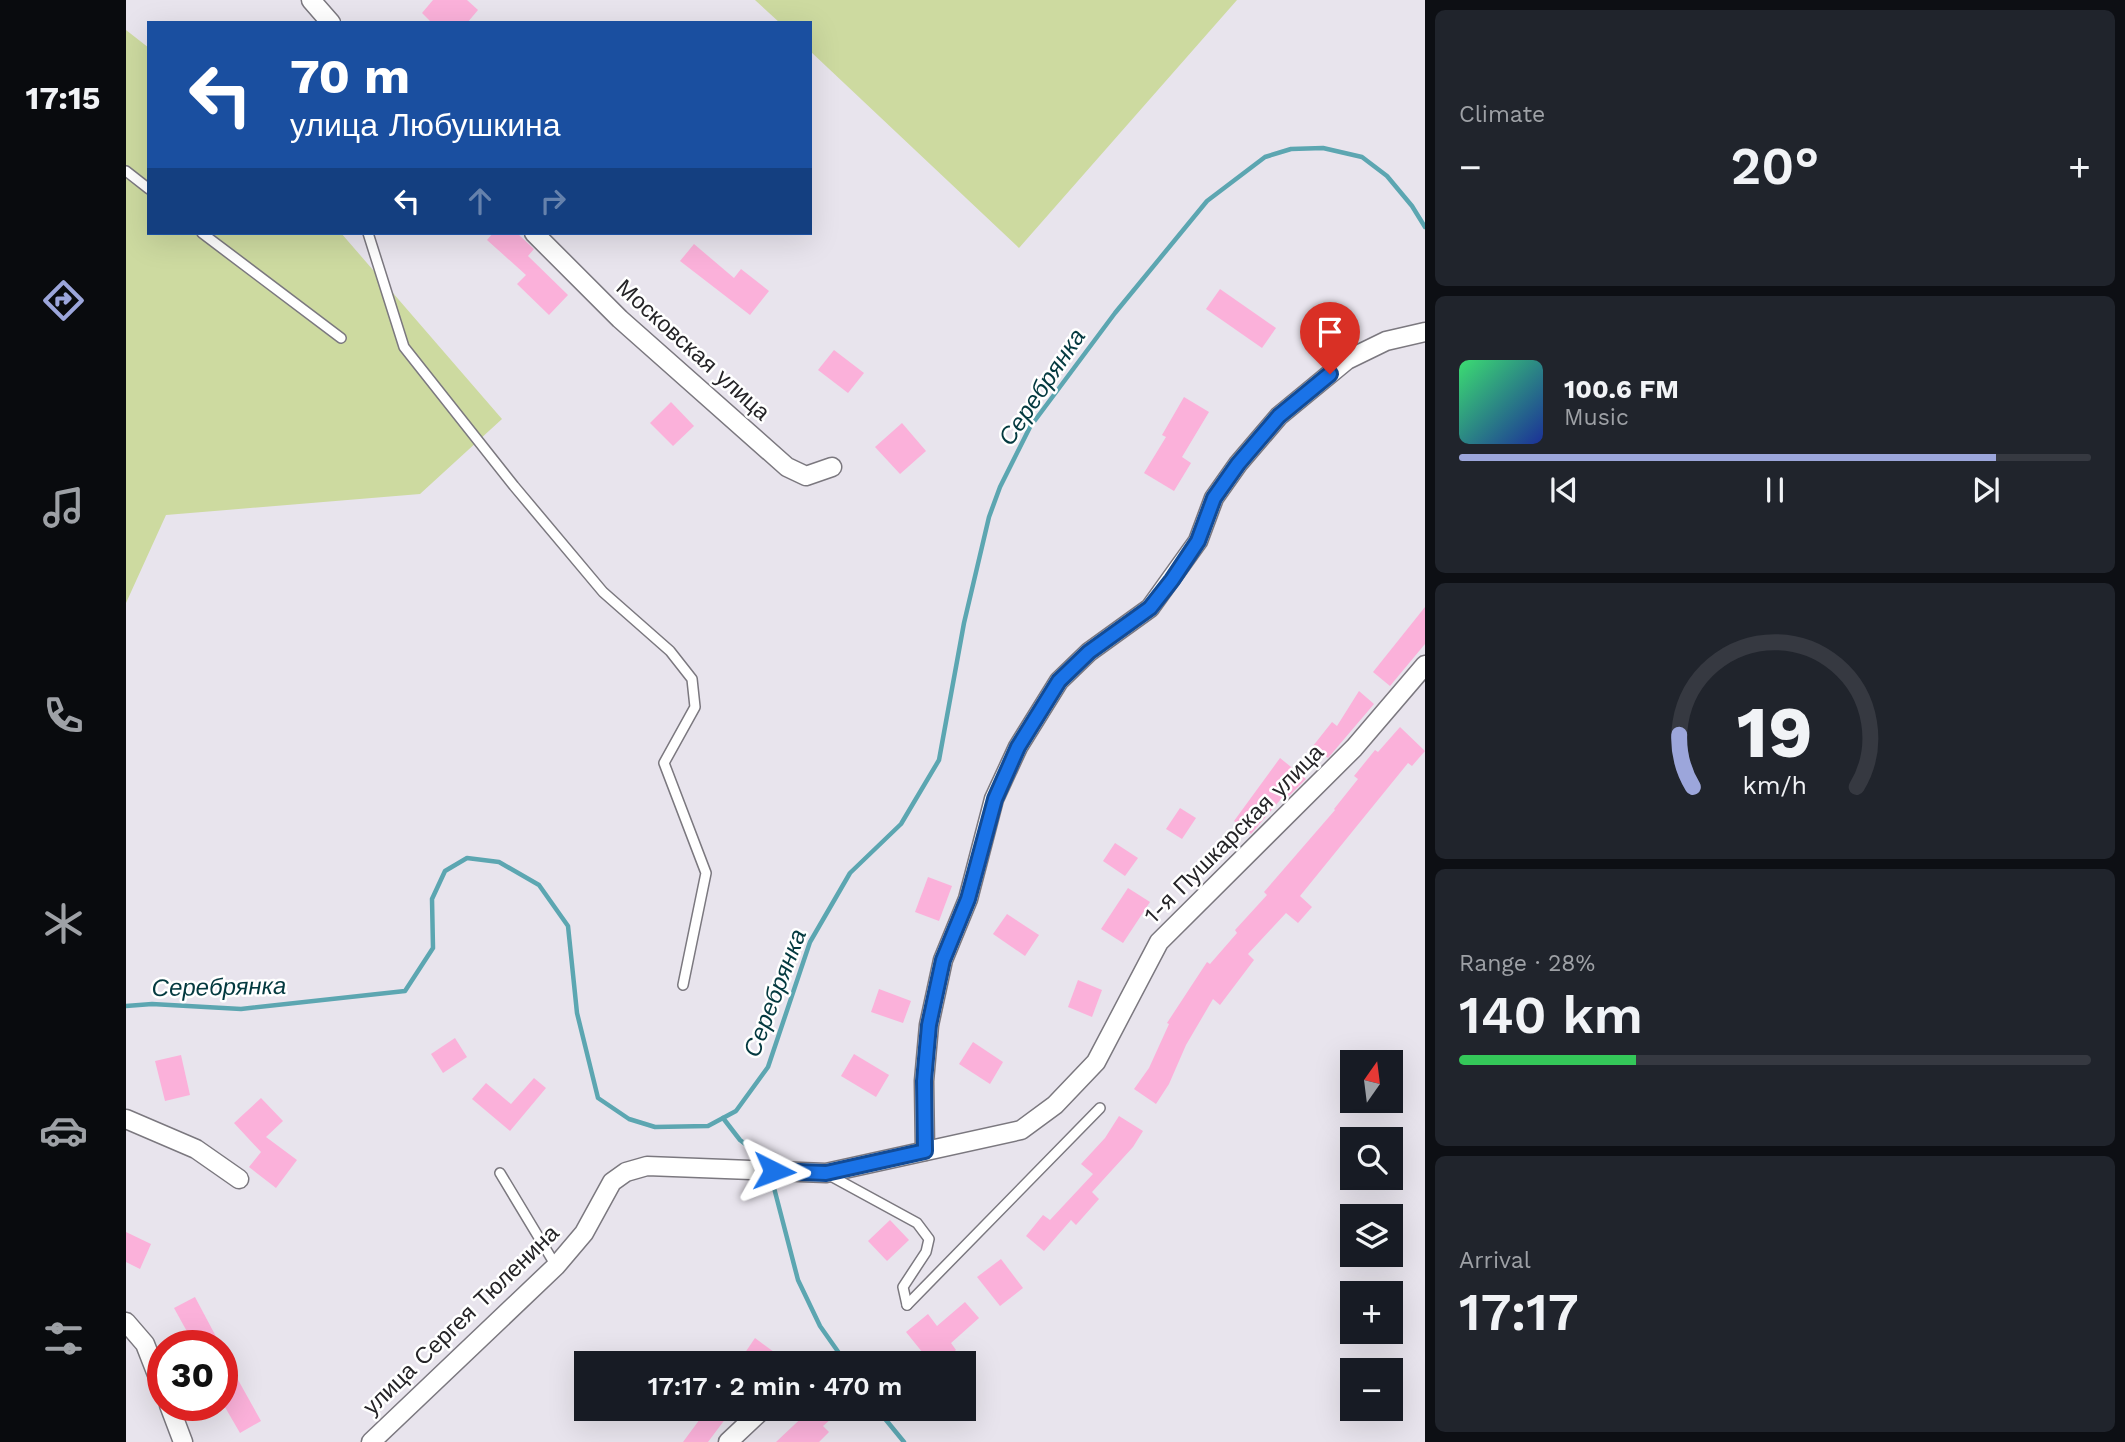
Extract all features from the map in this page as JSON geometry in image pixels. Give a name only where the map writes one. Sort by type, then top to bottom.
[{"type":"street","name":"Московская улица","points":[[536,235],[620,318],[787,467],[806,476],[832,467]]},
{"type":"street","points":[[925,1151],[924,1081],[929,1025],[943,960],[968,899],[995,799],[1018,747],[1059,681],[1089,652],[1150,608],[1165,590],[1198,541],[1214,498],[1238,464],[1279,416],[1347,360],[1386,341],[1425,332]]},
{"type":"street","name":"1-я Пушкарская улица","points":[[925,1151],[1021,1130],[1055,1105],[1096,1062],[1124,1014],[1158,942],[1354,748],[1425,666]]},
{"type":"street","points":[[126,1119],[197,1149],[239,1179]]},
{"type":"street","name":"улица Сергея Тюленина","points":[[370,1442],[556,1266],[584,1233],[605,1190],[626,1172],[647,1166],[826,1173],[925,1151]]},
{"type":"street","points":[[126,1322],[147,1349]]},
{"type":"street","points":[[175,1421],[183,1442]]},
{"type":"street","points":[[728,1442],[750,1421]]},
{"type":"lane","points":[[126,171],[147,187]]},
{"type":"lane","points":[[205,235],[341,338]]},
{"type":"lane","points":[[369,235],[404,348],[603,592],[670,651],[692,679],[695,707],[664,762],[706,873],[682,985]]},
{"type":"lane","points":[[826,1173],[917,1223],[929,1239],[926,1252],[903,1287],[907,1305],[1100,1108]]},
{"type":"lane","points":[[500,1172],[556,1266]]},
{"type":"green space","points":[[755,0],[1237,0],[1019,248],[812,53],[812,21],[778,21]]},
{"type":"green space","points":[[126,30],[147,46],[147,235],[343,235],[502,419],[420,494],[166,515],[126,603]]},
{"type":"building","points":[[433,0],[467,0],[478,10],[469,21],[430,21],[422,13]]},
{"type":"building","points":[[491,235],[519,235],[534,249],[528,256],[568,295],[549,315],[517,284],[526,275],[487,240]]},
{"type":"building","points":[[694,244],[734,278],[741,269],[769,291],[750,315],[680,261]]},
{"type":"building","points":[[1220,289],[1276,328],[1262,348],[1206,309]]},
{"type":"building","points":[[834,350],[864,373],[848,393],[818,370]]},
{"type":"building","points":[[1184,397],[1209,412],[1182,457],[1191,463],[1174,491],[1144,473],[1166,437],[1162,435]]},
{"type":"building","points":[[671,402],[694,426],[673,446],[650,423]]},
{"type":"building","points":[[902,423],[926,451],[900,474],[875,447]]},
{"type":"building","points":[[1425,607],[1425,644],[1390,686],[1373,672]]},
{"type":"building","points":[[1359,691],[1374,704],[1328,758],[1313,746],[1332,722],[1337,726]]},
{"type":"building","points":[[1400,727],[1425,751],[1412,766],[1408,763],[1300,896],[1312,907],[1298,923],[1286,913],[1248,954],[1254,960],[1220,1005],[1213,999],[1156,1104],[1134,1089],[1149,1068],[1169,1024],[1167,1023],[1207,962],[1210,964],[1237,933],[1235,930],[1267,895],[1264,892],[1335,810],[1358,779],[1354,776],[1375,750],[1378,752]]},
{"type":"building","points":[[1280,758],[1306,779],[1284,801],[1281,799],[1251,834],[1234,821]]},
{"type":"building","points":[[1180,808],[1196,818],[1182,839],[1166,829]]},
{"type":"building","points":[[1115,843],[1138,858],[1125,876],[1103,861]]},
{"type":"building","points":[[928,877],[952,886],[939,921],[915,912]]},
{"type":"building","points":[[1128,888],[1150,902],[1123,943],[1101,929]]},
{"type":"building","points":[[1007,914],[1039,935],[1025,956],[993,934]]},
{"type":"building","points":[[1078,980],[1102,990],[1092,1017],[1068,1007]]},
{"type":"building","points":[[879,989],[911,1001],[903,1023],[871,1012]]},
{"type":"building","points":[[455,1038],[467,1057],[443,1073],[431,1054]]},
{"type":"building","points":[[973,1042],[1003,1062],[990,1084],[959,1064]]},
{"type":"building","points":[[854,1054],[889,1075],[876,1097],[841,1076]]},
{"type":"building","points":[[181,1055],[190,1095],[165,1101],[155,1061]]},
{"type":"building","points":[[534,1078],[546,1088],[510,1131],[472,1099],[486,1083],[511,1104]]},
{"type":"building","points":[[261,1098],[283,1121],[266,1137],[297,1160],[276,1188],[249,1167],[261,1152],[234,1123]]},
{"type":"building","points":[[1119,1116],[1143,1131],[1133,1147],[1092,1192],[1099,1199],[1076,1225],[1071,1220],[1044,1251],[1026,1236],[1043,1215],[1050,1220],[1093,1174],[1081,1164],[1105,1138]]},
{"type":"building","points":[[890,1220],[909,1240],[887,1261],[868,1241]]},
{"type":"building","points":[[126,1232],[151,1244],[140,1269],[126,1262]]},
{"type":"building","points":[[1001,1259],[1023,1288],[1000,1306],[977,1277]]},
{"type":"building","points":[[195,1297],[213,1330],[186,1330],[174,1308]]},
{"type":"building","points":[[965,1302],[979,1318],[951,1343],[955,1351],[921,1351],[906,1332],[928,1314],[937,1326]]},
{"type":"building","points":[[755,1338],[773,1351],[746,1351]]},
{"type":"building","points":[[238,1380],[261,1421],[240,1433],[233,1421],[238,1421]]},
{"type":"building","points":[[699,1421],[724,1421],[708,1442],[683,1442]]},
{"type":"building","points":[[798,1421],[829,1421],[823,1426],[829,1432],[819,1442],[776,1442]]},
{"type":"waterway","name":"Серебрянка","points":[[126,1006],[152,1004],[241,1009],[405,991],[433,948],[432,899],[445,871],[467,858],[499,862],[539,885],[568,926],[577,1013],[598,1098],[629,1119],[655,1127],[708,1126],[736,1111],[768,1067],[810,942],[850,873],[901,824],[939,760],[964,623],[989,517],[1000,487],[1030,427],[1115,313],[1207,201],[1265,157],[1291,149],[1323,148],[1362,157],[1387,176],[1412,206],[1425,227]]},
{"type":"waterway","points":[[723,1118],[740,1140],[766,1160]]},
{"type":"waterway","points":[[773,1184],[798,1280],[820,1326],[838,1351]]},
{"type":"waterway","points":[[887,1421],[904,1442]]},
{"type":"route","points":[[774,1171],[826,1173],[925,1151],[924,1081],[929,1025],[943,960],[968,899],[995,799],[1018,747],[1059,681],[1089,652],[1150,608],[1172,580],[1198,541],[1214,498],[1238,464],[1279,416],[1330,374]]}]
